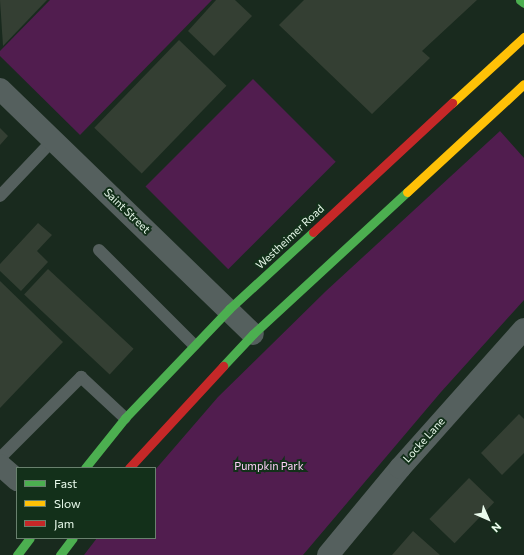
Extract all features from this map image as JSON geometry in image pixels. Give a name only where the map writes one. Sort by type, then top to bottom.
[{"type":"main road","points":[[520,0],[524,3]]},
{"type":"main road","name":"Westheimer Road","points":[[86,467],[125,418],[229,309],[524,37]]},
{"type":"main road","points":[[130,467],[253,334],[521,86],[524,77]]},
{"type":"main road","points":[[392,158],[414,185]]},
{"type":"main road","points":[[17,555],[29,539]]},
{"type":"main road","points":[[60,555],[72,539]]},
{"type":"street","name":"Saint Street","points":[[0,89],[229,309],[253,334]]},
{"type":"street","name":"Locke Lane","points":[[328,555],[400,468],[524,329]]},
{"type":"street","points":[[0,465],[16,479]]},
{"type":"lane","points":[[0,196],[53,140]]},
{"type":"lane","points":[[99,250],[194,345]]},
{"type":"lane","points":[[0,458],[81,377],[125,418]]},
{"type":"green space","points":[[50,0],[212,0],[80,135],[0,56],[0,51]]},
{"type":"green space","points":[[253,79],[336,162],[228,269],[146,186]]},
{"type":"green space","name":"Pumpkin Park","points":[[500,131],[524,158],[524,300],[441,392],[303,555],[84,555],[96,539],[156,539],[156,469],[218,397],[326,291]]},
{"type":"building","points":[[0,0],[47,0],[3,46]]},
{"type":"building","points":[[216,0],[235,0],[252,16],[214,56],[188,31]]},
{"type":"building","points":[[304,0],[477,0],[422,51],[430,58],[372,114],[279,25]]},
{"type":"building","points":[[179,40],[226,86],[142,174],[94,128]]},
{"type":"building","points":[[0,128],[8,136],[0,145]]},
{"type":"building","points":[[38,223],[52,235],[37,251],[48,262],[21,291],[0,271],[0,264]]},
{"type":"building","points":[[48,269],[134,349],[110,374],[24,295]]},
{"type":"building","points":[[0,281],[63,342],[0,408]]},
{"type":"building","points":[[519,414],[524,419],[524,453],[502,475],[481,453]]},
{"type":"building","points":[[469,478],[494,502],[455,543],[429,519]]},
{"type":"building","points":[[413,531],[440,555],[392,555]]},
{"type":"traffic: fast","points":[[520,0],[524,3]]},
{"type":"traffic: fast","points":[[223,366],[253,334],[407,192]]},
{"type":"traffic: fast","points":[[86,467],[125,418],[229,309],[313,232]]},
{"type":"traffic: fast","points":[[17,555],[29,539]]},
{"type":"traffic: fast","points":[[60,555],[72,539]]},
{"type":"traffic: slow","points":[[452,103],[524,37]]},
{"type":"traffic: slow","points":[[407,192],[524,84]]},
{"type":"traffic: jam","points":[[313,232],[452,103]]},
{"type":"traffic: jam","points":[[130,467],[223,366]]}]
